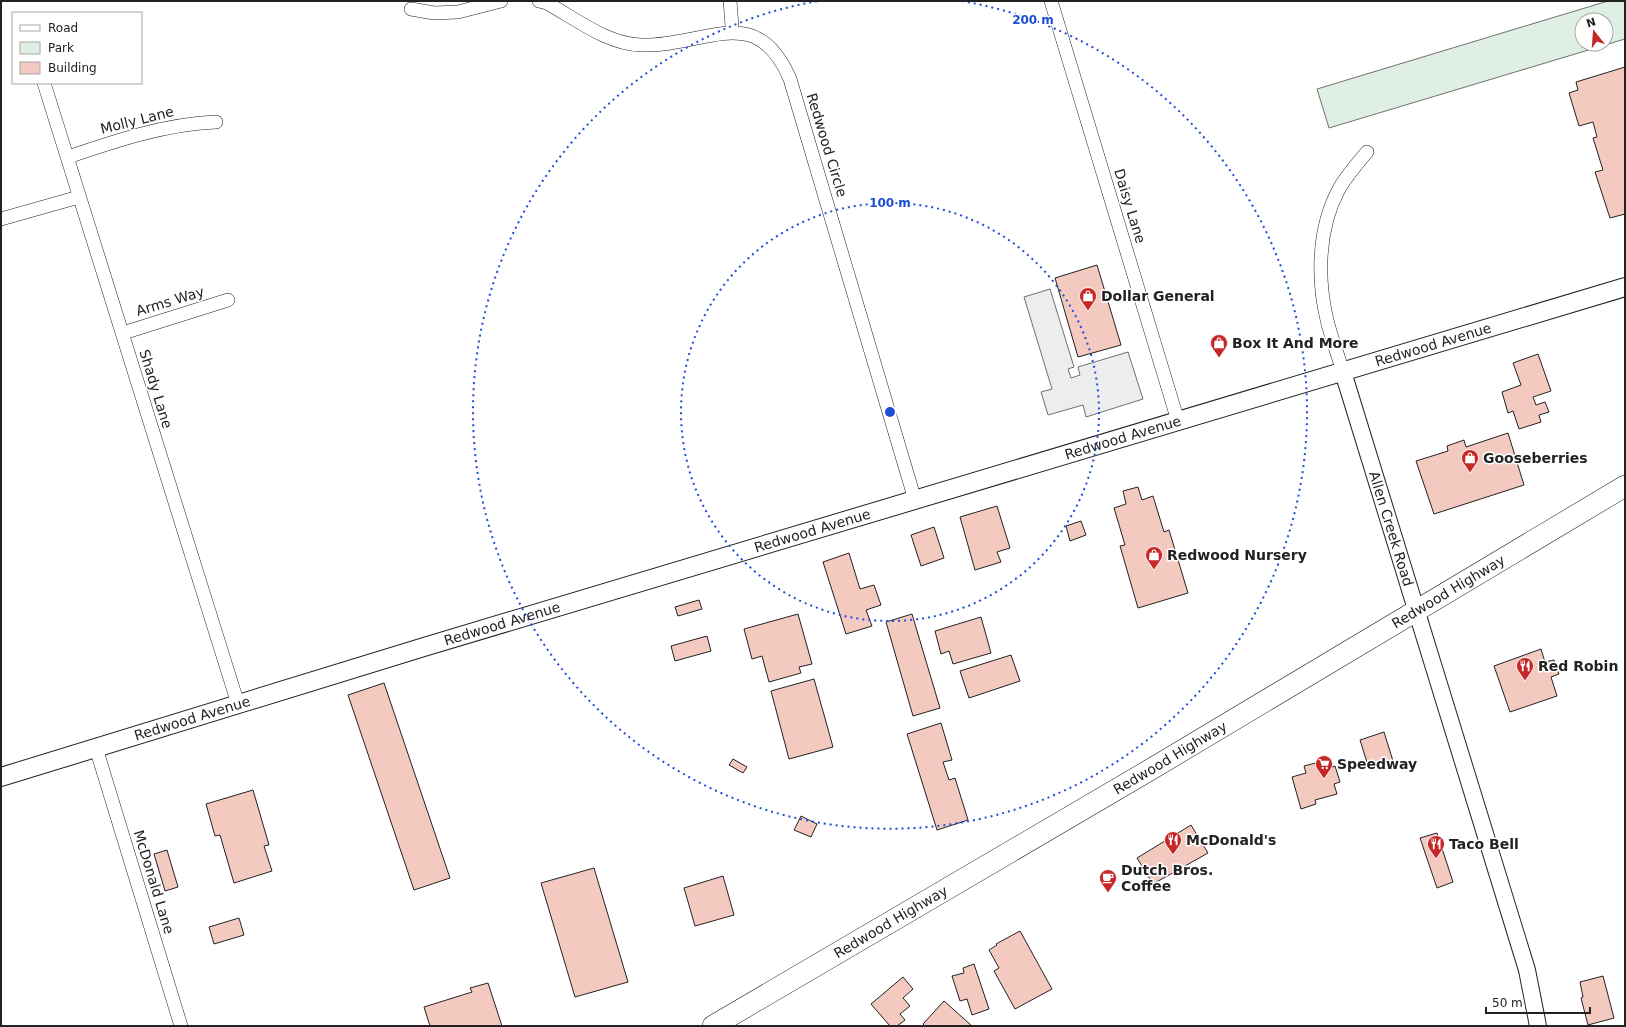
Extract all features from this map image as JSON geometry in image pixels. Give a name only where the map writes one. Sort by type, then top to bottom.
[{"type":"highway","name":"Redwood Highway","points":[[713,1026],[1417,611],[1625,486]]},
{"type":"main road","name":"Redwood Avenue","points":[[1,777],[238,704],[1625,287]]},
{"type":"street","points":[[411,9],[434,13],[458,12],[501,1]]},
{"type":"street","name":"Redwood Circle","points":[[539,1],[547,3],[602,35],[622,43],[641,45],[657,44],[732,26],[741,26],[758,32],[773,44],[784,62],[915,500]]},
{"type":"street","points":[[730,1],[732,26]]},
{"type":"street","name":"Daisy Lane","points":[[1050,1],[1178,421]]},
{"type":"street","name":"Shady Lane","points":[[44,84],[123,333],[174,504],[238,704]]},
{"type":"street","name":"Molly Lane","points":[[68,157],[100,146],[167,128],[216,122]]},
{"type":"street","name":"Allen Creek Road","points":[[1367,152],[1338,190],[1326,227],[1321,262],[1321,281],[1327,319],[1527,970],[1538,1026]]},
{"type":"street","points":[[1,220],[79,197]]},
{"type":"street","name":"Arms Way","points":[[123,333],[228,300]]},
{"type":"street","name":"McDonald Lane","points":[[96,748],[181,1026]]},
{"type":"green space","points":[[1608,1],[1625,1],[1625,39],[1614,42],[1614,12],[1574,12],[1574,52],[1582,52],[1329,128],[1317,89]]},
{"type":"shaded area","points":[[1050,289],[1074,367],[1068,369],[1071,378],[1080,375],[1078,367],[1128,352],[1143,399],[1086,417],[1083,405],[1048,415],[1041,392],[1052,389],[1024,297]]},
{"type":"building","points":[[1625,67],[1625,214],[1610,218],[1595,172],[1603,170],[1593,138],[1597,137],[1593,122],[1579,126],[1569,93],[1578,90],[1576,82]]},
{"type":"building","name":"Dollar General","points":[[1097,265],[1121,345],[1078,357],[1055,278]]},
{"type":"building","points":[[1538,354],[1551,391],[1533,397],[1536,405],[1545,402],[1549,412],[1539,415],[1541,422],[1519,429],[1513,411],[1508,413],[1502,392],[1521,385],[1513,363]]},
{"type":"building","name":"Gooseberries","points":[[1508,433],[1524,485],[1434,514],[1416,461],[1448,451],[1447,446],[1464,440],[1466,447]]},
{"type":"building","name":"Redwood Nursery","points":[[1138,487],[1142,500],[1153,496],[1164,532],[1169,530],[1188,593],[1138,608],[1120,546],[1125,545],[1114,508],[1126,504],[1123,491]]},
{"type":"building","points":[[997,506],[1010,548],[997,552],[1001,562],[975,570],[960,517]]},
{"type":"building","points":[[1081,521],[1086,535],[1070,541],[1066,526]]},
{"type":"building","points":[[934,527],[944,558],[921,566],[911,535]]},
{"type":"building","points":[[849,553],[860,589],[874,585],[881,605],[866,610],[872,626],[846,634],[823,562]]},
{"type":"building","points":[[699,600],[702,609],[678,616],[675,607]]},
{"type":"building","points":[[798,614],[812,664],[799,667],[801,673],[769,682],[762,656],[752,659],[744,629]]},
{"type":"building","points":[[912,614],[940,708],[913,716],[886,622]]},
{"type":"building","points":[[981,617],[991,653],[953,664],[949,651],[941,654],[935,631]]},
{"type":"building","points":[[707,636],[711,651],[675,661],[671,646]]},
{"type":"building","points":[[1541,649],[1545,662],[1554,660],[1559,674],[1551,677],[1557,696],[1510,712],[1494,666]]},
{"type":"building","points":[[1011,655],[1020,681],[969,698],[960,671]]},
{"type":"building","points":[[814,679],[833,747],[789,759],[771,691]]},
{"type":"building","points":[[384,683],[450,878],[414,890],[348,695]]},
{"type":"building","points":[[941,723],[952,760],[943,762],[949,780],[955,778],[968,820],[937,830],[907,734]]},
{"type":"building","points":[[1384,732],[1393,761],[1369,769],[1360,740]]},
{"type":"building","points":[[733,759],[747,767],[743,773],[729,765]]},
{"type":"building","points":[[1327,760],[1330,768],[1335,766],[1340,782],[1334,784],[1337,794],[1315,800],[1316,804],[1301,809],[1292,777],[1306,773],[1304,766]]},
{"type":"building","points":[[253,790],[269,845],[264,846],[272,871],[234,883],[220,835],[215,836],[206,804]]},
{"type":"building","points":[[801,816],[817,824],[811,837],[794,830]]},
{"type":"building","points":[[1191,825],[1208,853],[1153,884],[1137,858]]},
{"type":"building","points":[[1437,833],[1453,882],[1437,888],[1420,838]]},
{"type":"building","points":[[167,850],[178,887],[165,891],[154,854]]},
{"type":"building","points":[[594,868],[628,982],[575,997],[541,883]]},
{"type":"building","points":[[723,876],[734,915],[695,926],[684,888]]},
{"type":"building","points":[[239,918],[244,935],[214,944],[209,927]]},
{"type":"building","points":[[1020,931],[1052,989],[1015,1009],[994,971],[999,968],[989,950],[997,945],[996,944]]},
{"type":"building","points":[[974,964],[989,1009],[972,1015],[967,999],[960,1001],[952,976],[964,973],[963,968]]},
{"type":"building","points":[[1603,976],[1614,1018],[1588,1025],[1581,998],[1583,997],[1580,982]]},
{"type":"building","points":[[903,977],[913,989],[903,998],[910,1006],[900,1014],[905,1020],[897,1026],[890,1026],[871,1004]]},
{"type":"building","points":[[488,983],[502,1026],[430,1026],[424,1007],[472,992],[470,988]]},
{"type":"building","points":[[944,1001],[972,1026],[925,1026],[923,1024]]},
{"type":"place","name":"Dollar General","points":[[1088,311]]},
{"type":"place","name":"Box It And More","points":[[1219,358]]},
{"type":"place","name":"Gooseberries","points":[[1470,473]]},
{"type":"place","name":"Redwood Nursery","points":[[1154,570]]},
{"type":"place","name":"Red Robin","points":[[1525,681]]},
{"type":"place","name":"Speedway","points":[[1324,779]]},
{"type":"place","name":"McDonald's","points":[[1173,855]]},
{"type":"place","name":"Taco Bell","points":[[1436,859]]},
{"type":"place","name":"Dutch Bros. Coffee","points":[[1108,893]]}]
